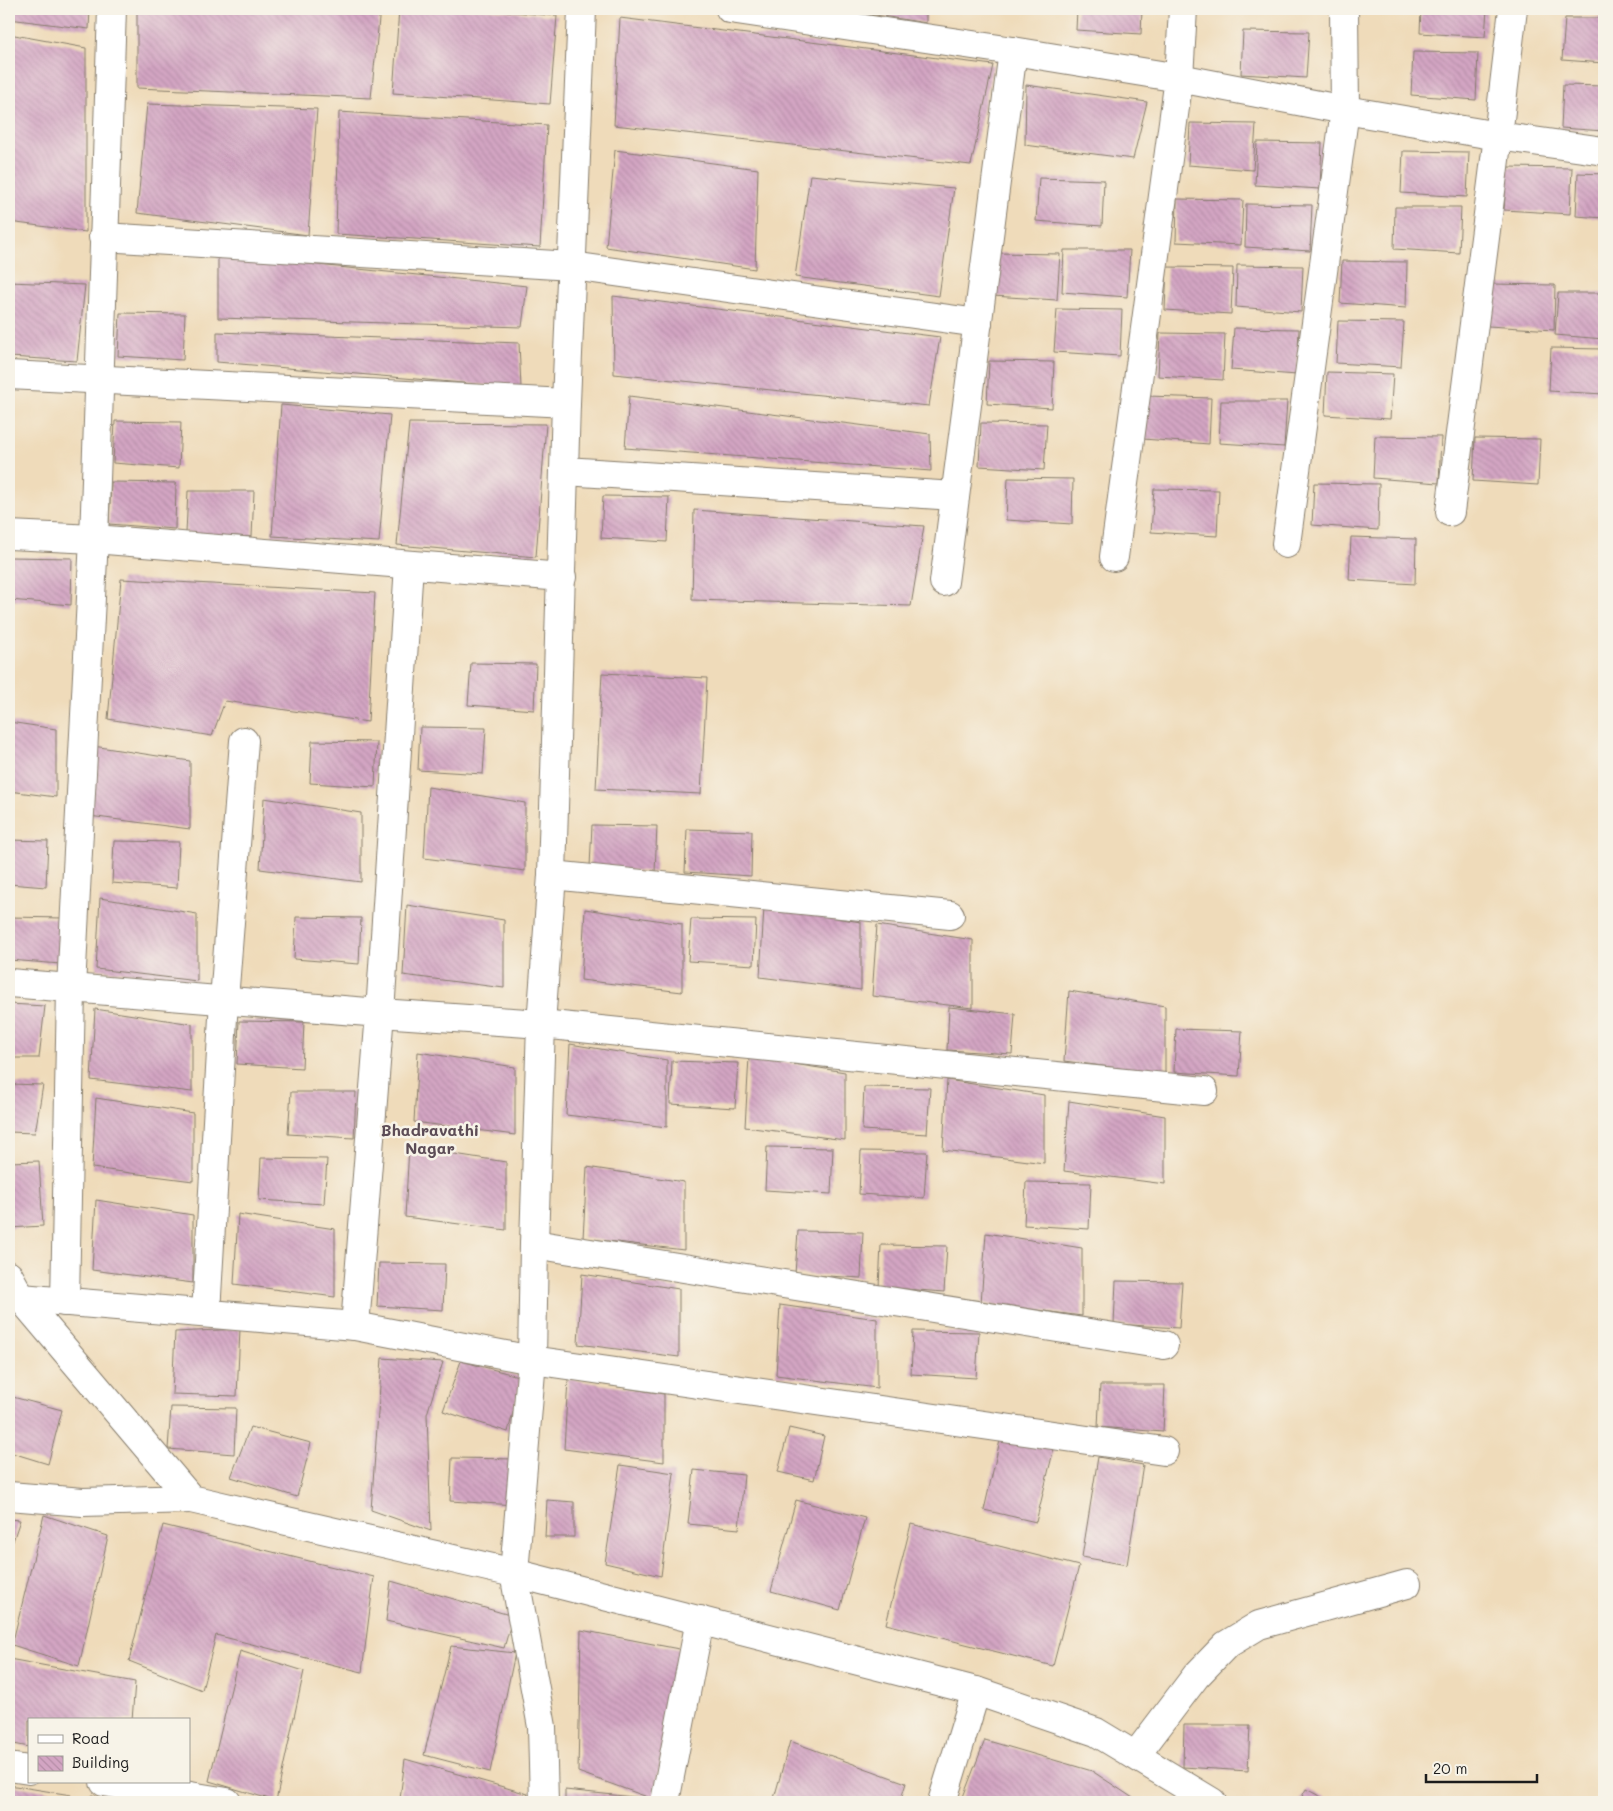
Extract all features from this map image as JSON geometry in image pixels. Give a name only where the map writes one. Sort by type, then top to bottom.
[{"type":"street","points":[[65,1302],[71,988],[94,539],[112,9]]},
{"type":"street","points":[[544,1802],[542,1726],[514,1573],[532,1360],[541,1024],[552,875],[566,402],[582,9]]},
{"type":"street","points":[[730,9],[1013,51],[1178,78],[1345,110],[1498,136],[1604,151]]},
{"type":"street","points":[[1114,557],[1178,78],[1183,9]]},
{"type":"street","points":[[1286,544],[1345,110],[1344,9]]},
{"type":"street","points":[[1450,512],[1498,136],[1512,9]]},
{"type":"street","points":[[944,582],[1013,51]]},
{"type":"street","points":[[103,238],[572,266],[978,323]]},
{"type":"street","points":[[9,375],[566,402]]},
{"type":"street","points":[[565,472],[955,496]]},
{"type":"street","points":[[9,535],[94,539],[562,577]]},
{"type":"street","points":[[355,1326],[380,1013],[409,565]]},
{"type":"street","points":[[206,1313],[224,1000],[244,741]]},
{"type":"street","points":[[552,875],[950,916]]},
{"type":"street","points":[[9,983],[541,1024],[1204,1091]]},
{"type":"street","points":[[534,1244],[1164,1345]]},
{"type":"street","points":[[15,1287],[65,1302],[355,1326],[532,1360],[1164,1451]]},
{"type":"street","points":[[15,1287],[191,1499]]},
{"type":"street","points":[[9,1496],[83,1502],[191,1499],[514,1573],[700,1620],[976,1691],[1096,1732],[1136,1756],[1196,1798]]},
{"type":"street","points":[[1136,1756],[1196,1676],[1226,1645],[1259,1625],[1407,1584]]},
{"type":"street","points":[[665,1802],[700,1620]]},
{"type":"street","points":[[942,1802],[976,1691]]},
{"type":"street","points":[[9,1767],[28,1770]]},
{"type":"street","points":[[116,1784],[227,1802]]},
{"type":"building","points":[[9,9],[90,9],[89,29],[9,19]]},
{"type":"building","points":[[137,9],[380,9],[371,98],[137,88]]},
{"type":"building","points":[[399,9],[485,9],[557,16],[550,104],[393,93]]},
{"type":"building","points":[[926,9],[926,23],[844,10]]},
{"type":"building","points":[[1077,9],[1142,9],[1141,34],[1076,30]]},
{"type":"building","points":[[1421,9],[1487,9],[1485,37],[1420,33]]},
{"type":"building","points":[[620,18],[993,65],[971,165],[614,125]]},
{"type":"building","points":[[1565,18],[1604,18],[1604,63],[1562,60]]},
{"type":"building","points":[[1243,31],[1309,32],[1306,78],[1241,74]]},
{"type":"building","points":[[9,34],[86,48],[86,232],[9,222]]},
{"type":"building","points":[[1413,52],[1478,53],[1476,100],[1411,95]]},
{"type":"building","points":[[1026,85],[1147,102],[1133,159],[1025,145]]},
{"type":"building","points":[[1563,85],[1604,86],[1604,131],[1561,128]]},
{"type":"building","points":[[147,104],[317,109],[308,235],[137,213]]},
{"type":"building","points":[[339,112],[547,125],[540,247],[336,234]]},
{"type":"building","points":[[1190,123],[1256,124],[1253,170],[1188,165]]},
{"type":"building","points":[[1257,142],[1322,143],[1320,189],[1255,185]]},
{"type":"building","points":[[615,150],[758,169],[755,269],[606,247]]},
{"type":"building","points":[[1403,151],[1469,152],[1467,197],[1401,193]]},
{"type":"building","points":[[1507,167],[1572,168],[1570,214],[1504,210]]},
{"type":"building","points":[[1578,173],[1604,174],[1604,218],[1576,216]]},
{"type":"building","points":[[810,175],[954,188],[939,296],[795,277]]},
{"type":"building","points":[[1039,178],[1104,180],[1102,226],[1036,221]]},
{"type":"building","points":[[1177,199],[1243,200],[1241,245],[1176,242]]},
{"type":"building","points":[[1246,204],[1312,205],[1310,251],[1245,247]]},
{"type":"building","points":[[1395,207],[1461,207],[1459,253],[1394,249]]},
{"type":"building","points":[[1064,250],[1130,250],[1127,297],[1062,292]]},
{"type":"building","points":[[994,253],[1060,254],[1057,300],[992,296]]},
{"type":"building","points":[[218,255],[527,286],[522,327],[218,318]]},
{"type":"building","points":[[1342,261],[1407,262],[1406,308],[1340,303]]},
{"type":"building","points":[[1237,265],[1303,266],[1301,312],[1236,307]]},
{"type":"building","points":[[1167,267],[1233,268],[1231,314],[1165,310]]},
{"type":"building","points":[[9,282],[85,285],[77,361],[9,357]]},
{"type":"building","points":[[1490,284],[1555,285],[1554,330],[1488,326]]},
{"type":"building","points":[[1558,293],[1604,293],[1604,339],[1555,335]]},
{"type":"building","points":[[613,296],[940,337],[929,406],[614,374]]},
{"type":"building","points":[[1057,309],[1122,310],[1120,356],[1054,352]]},
{"type":"building","points":[[120,313],[185,314],[183,360],[118,356]]},
{"type":"building","points":[[1338,321],[1404,322],[1401,367],[1336,363]]},
{"type":"building","points":[[1234,328],[1299,329],[1297,375],[1231,370]]},
{"type":"building","points":[[217,332],[519,343],[521,388],[217,362]]},
{"type":"building","points":[[1160,333],[1225,334],[1223,380],[1158,376]]},
{"type":"building","points":[[1551,348],[1604,349],[1604,394],[1549,391]]},
{"type":"building","points":[[989,361],[1054,362],[1052,408],[987,404]]},
{"type":"building","points":[[1327,372],[1393,374],[1390,419],[1325,415]]},
{"type":"building","points":[[629,396],[930,434],[931,471],[625,448]]},
{"type":"building","points":[[1146,396],[1211,398],[1209,444],[1143,439]]},
{"type":"building","points":[[1221,401],[1287,401],[1284,447],[1219,443]]},
{"type":"building","points":[[281,405],[390,415],[379,542],[272,536]]},
{"type":"building","points":[[115,421],[181,422],[179,468],[113,463]]},
{"type":"building","points":[[409,423],[546,424],[536,557],[397,545]]},
{"type":"building","points":[[981,423],[1047,424],[1044,470],[979,466]]},
{"type":"building","points":[[1375,436],[1441,437],[1439,483],[1373,478]]},
{"type":"building","points":[[1475,438],[1540,439],[1538,485],[1473,481]]},
{"type":"building","points":[[1008,478],[1073,479],[1072,524],[1006,520]]},
{"type":"building","points":[[111,482],[176,483],[175,529],[109,524]]},
{"type":"building","points":[[1314,483],[1379,484],[1378,530],[1312,525]]},
{"type":"building","points":[[1154,489],[1219,490],[1217,536],[1151,532]]},
{"type":"building","points":[[188,491],[254,491],[252,537],[186,533]]},
{"type":"building","points":[[603,496],[669,497],[667,542],[601,538]]},
{"type":"building","points":[[694,510],[924,526],[911,606],[692,600]]},
{"type":"building","points":[[1351,537],[1416,539],[1415,584],[1349,580]]},
{"type":"building","points":[[9,557],[72,558],[71,605],[9,600]]},
{"type":"building","points":[[121,579],[375,593],[368,722],[225,701],[212,736],[108,719]]},
{"type":"building","points":[[471,663],[536,664],[534,710],[468,705]]},
{"type":"building","points":[[602,673],[707,678],[701,794],[596,789]]},
{"type":"building","points":[[9,722],[56,729],[56,797],[9,791]]},
{"type":"building","points":[[420,727],[486,728],[483,774],[418,770]]},
{"type":"building","points":[[312,741],[377,742],[375,787],[310,783]]},
{"type":"building","points":[[93,746],[190,761],[190,829],[89,816]]},
{"type":"building","points":[[428,787],[525,803],[525,871],[424,858]]},
{"type":"building","points":[[264,798],[361,813],[361,882],[260,869]]},
{"type":"building","points":[[592,825],[657,826],[655,872],[590,867]]},
{"type":"building","points":[[687,829],[752,831],[751,876],[685,872]]},
{"type":"building","points":[[9,840],[48,841],[46,887],[9,884]]},
{"type":"building","points":[[114,841],[179,842],[177,888],[112,883]]},
{"type":"building","points":[[100,898],[197,914],[197,981],[96,969]]},
{"type":"building","points":[[407,905],[504,920],[504,988],[403,975]]},
{"type":"building","points":[[764,907],[861,922],[861,990],[760,977]]},
{"type":"building","points":[[585,909],[682,924],[682,992],[581,980]]},
{"type":"building","points":[[9,917],[63,918],[61,964],[9,960]]},
{"type":"building","points":[[296,917],[361,918],[359,964],[294,959]]},
{"type":"building","points":[[691,919],[756,920],[754,965],[688,961]]},
{"type":"building","points":[[877,925],[973,940],[973,1008],[872,996]]},
{"type":"building","points":[[1069,991],[1165,1006],[1165,1074],[1064,1061]]},
{"type":"building","points":[[9,1004],[45,1006],[39,1058],[9,1058]]},
{"type":"building","points":[[949,1007],[1015,1014],[1012,1054],[947,1050]]},
{"type":"building","points":[[95,1009],[192,1024],[192,1092],[91,1080]]},
{"type":"building","points":[[239,1021],[304,1022],[302,1068],[237,1064]]},
{"type":"building","points":[[1176,1029],[1242,1031],[1239,1076],[1174,1072]]},
{"type":"building","points":[[570,1044],[667,1060],[667,1127],[566,1115]]},
{"type":"building","points":[[418,1052],[515,1067],[515,1135],[414,1122]]},
{"type":"building","points":[[749,1057],[845,1072],[845,1140],[745,1127]]},
{"type":"building","points":[[672,1061],[738,1063],[735,1108],[670,1104]]},
{"type":"building","points":[[947,1080],[1044,1095],[1044,1163],[943,1150]]},
{"type":"building","points":[[9,1084],[43,1085],[35,1133],[9,1132]]},
{"type":"building","points":[[864,1087],[930,1088],[927,1134],[862,1130]]},
{"type":"building","points":[[291,1092],[356,1092],[354,1138],[288,1134]]},
{"type":"building","points":[[96,1098],[193,1113],[193,1181],[92,1168]]},
{"type":"building","points":[[1069,1101],[1165,1116],[1165,1184],[1064,1171]]},
{"type":"building","points":[[409,1147],[506,1162],[506,1230],[405,1217]]},
{"type":"building","points":[[767,1147],[833,1148],[831,1194],[765,1190]]},
{"type":"building","points":[[861,1151],[927,1152],[924,1198],[859,1194]]},
{"type":"building","points":[[261,1158],[327,1159],[324,1204],[259,1200]]},
{"type":"building","points":[[39,1161],[43,1226],[9,1228],[9,1162]]},
{"type":"building","points":[[587,1167],[684,1182],[684,1250],[583,1238]]},
{"type":"building","points":[[1026,1182],[1091,1183],[1089,1229],[1024,1225]]},
{"type":"building","points":[[96,1200],[193,1215],[193,1283],[92,1270]]},
{"type":"building","points":[[238,1214],[335,1229],[335,1297],[234,1284]]},
{"type":"building","points":[[798,1231],[863,1232],[861,1278],[795,1274]]},
{"type":"building","points":[[986,1233],[1082,1248],[1082,1316],[981,1303]]},
{"type":"building","points":[[881,1245],[947,1246],[944,1292],[879,1287]]},
{"type":"building","points":[[379,1263],[445,1264],[443,1310],[377,1306]]},
{"type":"building","points":[[582,1274],[679,1289],[679,1357],[578,1344]]},
{"type":"building","points":[[1116,1281],[1182,1282],[1179,1328],[1114,1324]]},
{"type":"building","points":[[780,1305],[877,1319],[877,1388],[776,1375]]},
{"type":"building","points":[[240,1329],[237,1396],[172,1394],[175,1332]]},
{"type":"building","points":[[913,1331],[979,1332],[976,1378],[911,1374]]},
{"type":"building","points":[[382,1358],[443,1362],[427,1414],[431,1531],[371,1510]]},
{"type":"building","points":[[461,1361],[522,1377],[508,1432],[443,1411]]},
{"type":"building","points":[[568,1379],[664,1394],[664,1462],[564,1449]]},
{"type":"building","points":[[1100,1385],[1165,1385],[1163,1432],[1098,1427]]},
{"type":"building","points":[[9,1396],[62,1410],[48,1464],[9,1452]]},
{"type":"building","points":[[171,1407],[236,1408],[234,1454],[168,1449]]},
{"type":"building","points":[[250,1427],[311,1443],[297,1497],[231,1477]]},
{"type":"building","points":[[789,1428],[824,1436],[814,1480],[778,1472]]},
{"type":"building","points":[[1001,1436],[1054,1448],[1036,1522],[984,1510]]},
{"type":"building","points":[[1098,1457],[1143,1465],[1127,1565],[1082,1557]]},
{"type":"building","points":[[452,1458],[518,1459],[515,1505],[450,1501]]},
{"type":"building","points":[[620,1465],[674,1473],[661,1576],[605,1563]]},
{"type":"building","points":[[694,1470],[744,1475],[739,1529],[688,1524]]},
{"type":"building","points":[[547,1500],[574,1502],[574,1537],[545,1537]]},
{"type":"building","points":[[796,1500],[865,1518],[840,1610],[771,1591]]},
{"type":"building","points":[[44,1515],[108,1536],[79,1666],[12,1645]]},
{"type":"building","points":[[9,1519],[20,1520],[9,1553]]},
{"type":"building","points":[[911,1524],[1079,1566],[1053,1666],[886,1624]]},
{"type":"building","points":[[163,1525],[374,1577],[362,1672],[216,1635],[202,1690],[129,1661]]},
{"type":"building","points":[[391,1581],[513,1616],[504,1648],[386,1621]]},
{"type":"building","points":[[581,1630],[684,1650],[653,1799],[578,1772]]},
{"type":"building","points":[[451,1646],[515,1653],[490,1772],[424,1755]]},
{"type":"building","points":[[240,1651],[304,1671],[276,1801],[209,1781]]},
{"type":"building","points":[[9,1659],[135,1682],[132,1718],[28,1718],[28,1747],[9,1743]]},
{"type":"building","points":[[1184,1725],[1250,1725],[1248,1771],[1183,1767]]},
{"type":"building","points":[[985,1740],[1092,1771],[1139,1802],[961,1802]]},
{"type":"building","points":[[790,1741],[906,1783],[900,1802],[773,1802]]},
{"type":"building","points":[[405,1759],[528,1794],[525,1802],[416,1802],[400,1799]]},
{"type":"building","points":[[9,1785],[71,1795],[69,1802],[9,1802]]},
{"type":"building","points":[[1306,1789],[1331,1802],[1299,1802]]},
{"type":"building","points":[[565,1790],[653,1799],[652,1802],[565,1802]]},
{"type":"building","points":[[92,1795],[115,1802],[90,1802]]},
{"type":"district","name":"Bhadravathi Nagar","points":[[430,1138]]}]
